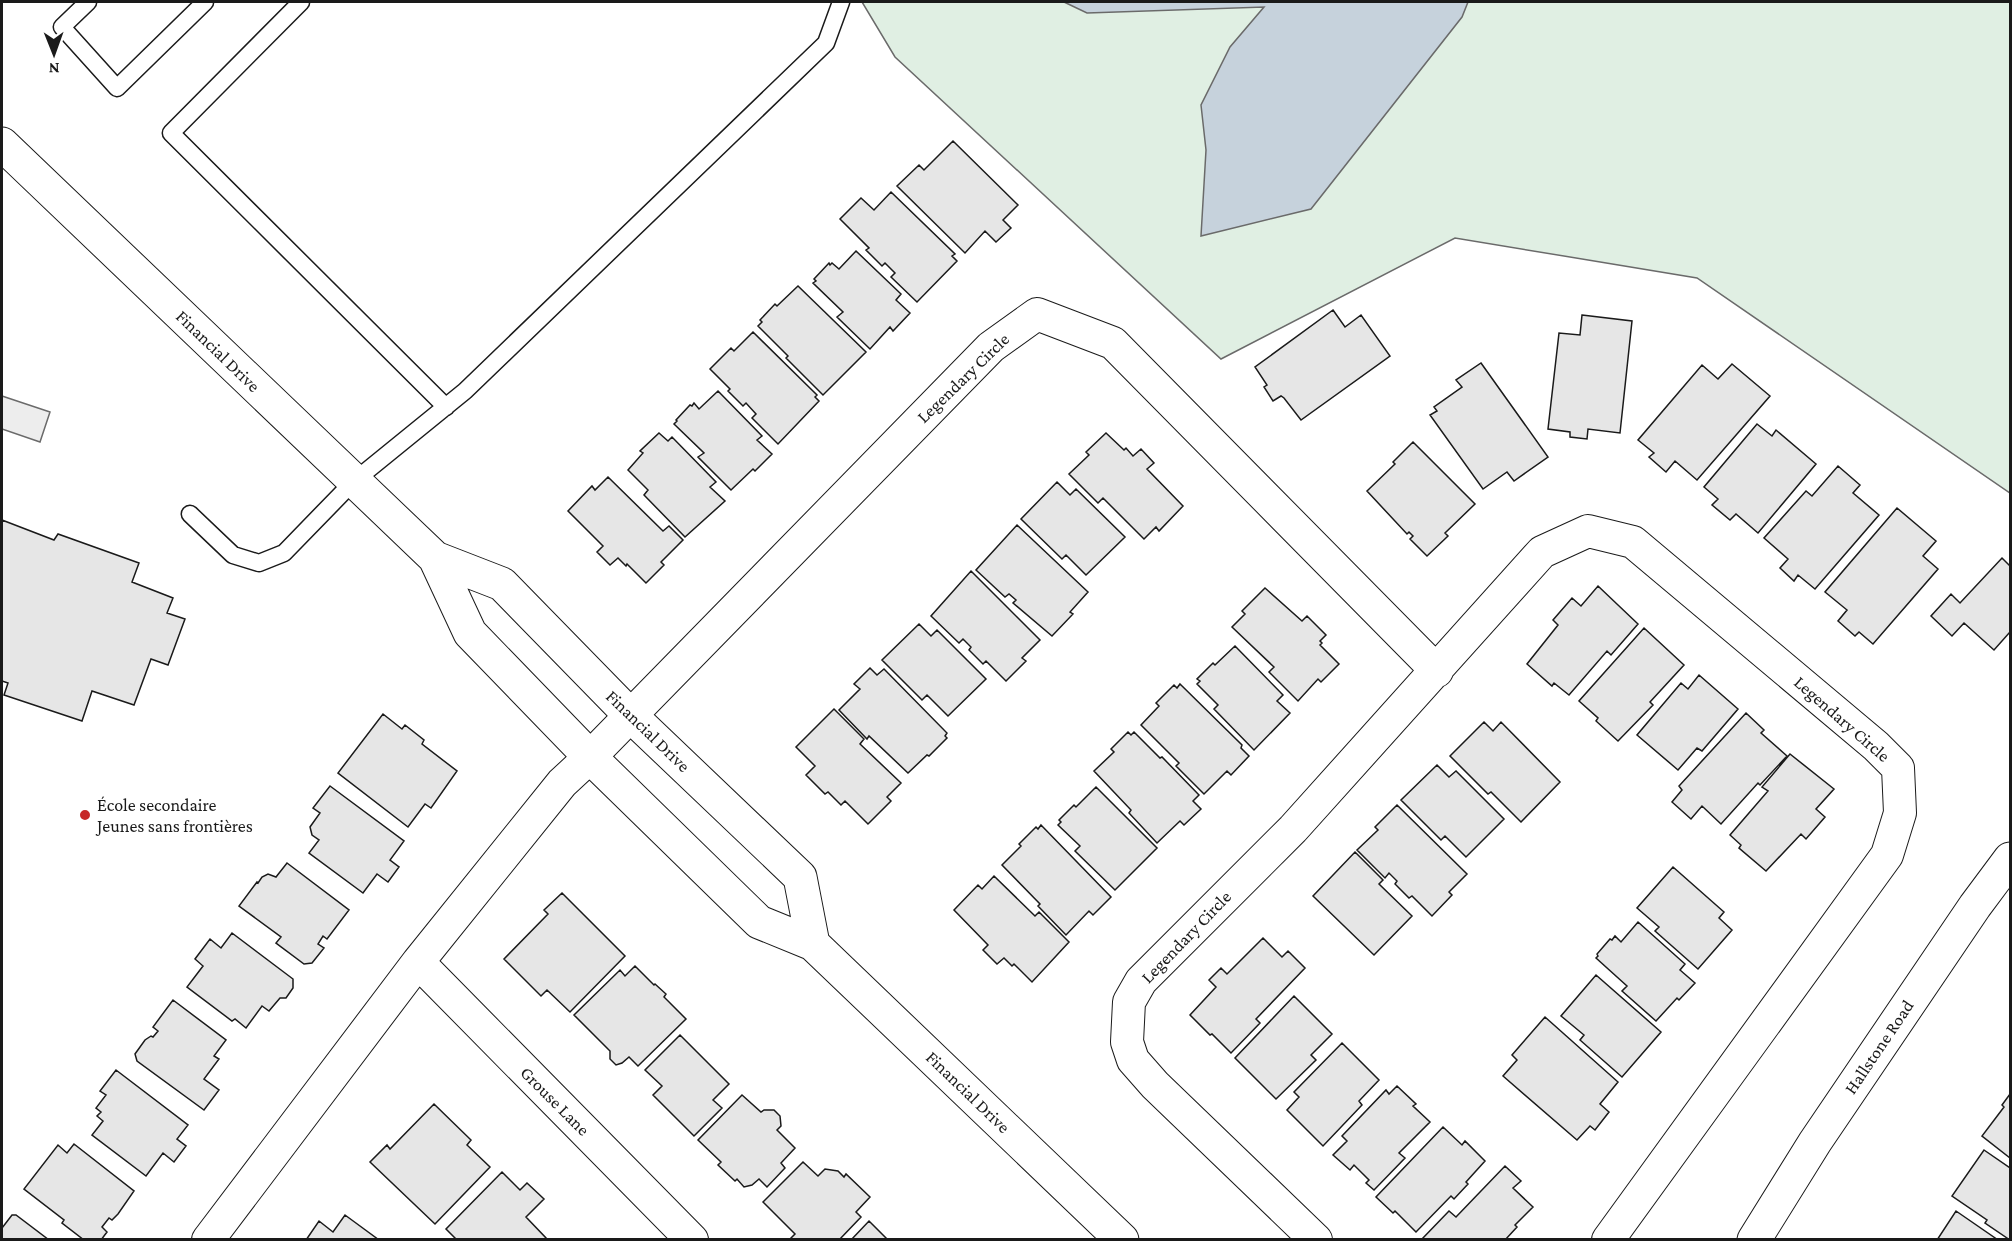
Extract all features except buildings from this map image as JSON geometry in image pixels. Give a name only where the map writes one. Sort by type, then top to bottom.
[{"type":"street","name":"Financial Drive","points":[[2,144],[435,558],[502,585],[630,715],[800,877],[813,944]]},
{"type":"street","name":"Legendary Circle","points":[[590,757],[991,347],[1037,314],[1113,343],[1437,671]]},
{"type":"street","name":"Legendary Circle","points":[[1316,1239],[1155,1085],[1133,1060],[1127,1042],[1129,1002],[1141,981],[1158,962],[1293,829],[1542,552],[1588,531],[1633,542],[1876,746],[1898,768],[1900,813],[1887,855],[1608,1239]]},
{"type":"street","name":"Financial Drive","points":[[435,558],[470,633],[590,757],[759,922],[813,944],[1122,1239]]},
{"type":"street","points":[[208,1239],[418,962],[562,783],[590,757]]},
{"type":"street","name":"Hallstone Road","points":[[1754,1239],[1815,1142],[1968,916],[2010,859]]},
{"type":"street","name":"Grouse Lane","points":[[418,962],[692,1239]]},
{"type":"lane","points":[[88,2],[62,27],[117,88],[205,2]]},
{"type":"lane","points":[[301,2],[171,133],[446,407]]},
{"type":"lane","points":[[190,514],[233,555],[259,563],[284,553],[353,482],[465,391],[826,43],[841,2]]},
{"type":"green space","points":[[862,2],[2010,2],[2010,493],[1697,278],[1455,238],[1221,359],[895,57]]},
{"type":"shaded area","points":[[1064,2],[1468,2],[1462,17],[1311,209],[1201,236],[1206,150],[1201,105],[1230,47],[1264,7],[1087,13]]},
{"type":"shaded area","points":[[2,396],[50,412],[40,442],[2,429]]},
{"type":"place","name":"École secondaire Jeunes sans frontières","points":[[85,815]]}]
